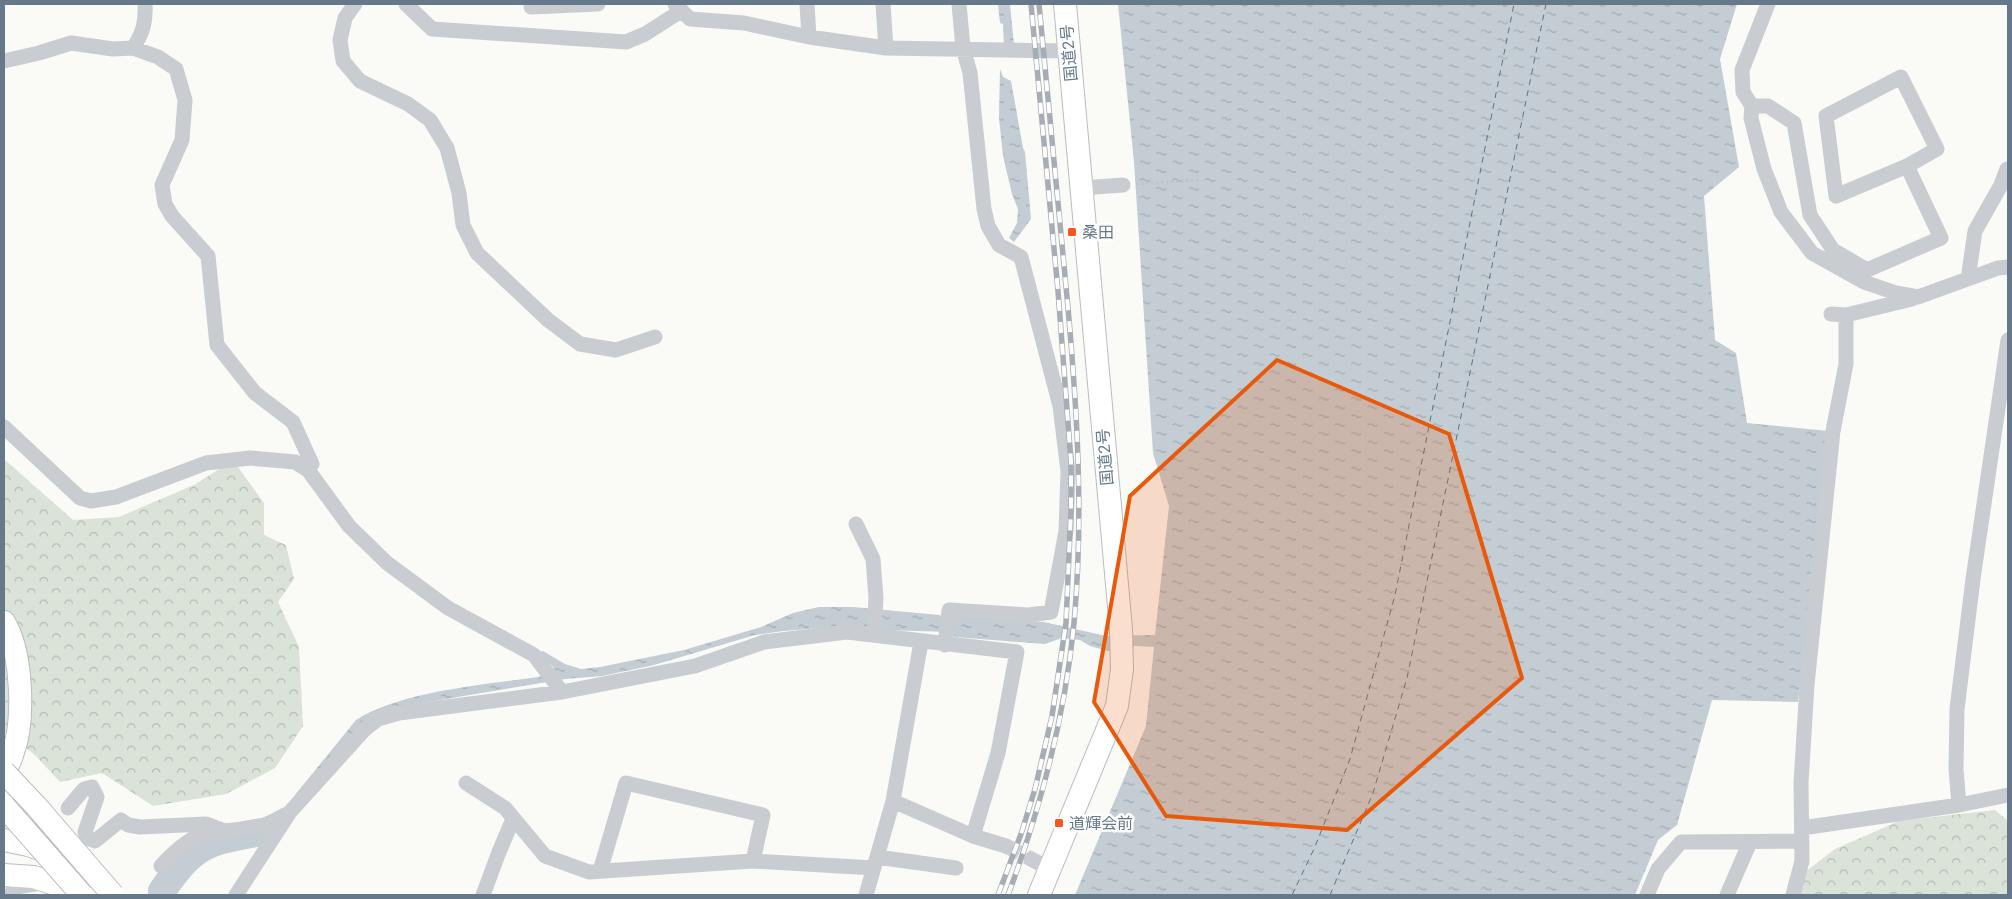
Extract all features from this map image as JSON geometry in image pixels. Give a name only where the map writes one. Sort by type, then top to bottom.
[{"type":"highway","name":"国道2号","points":[[1039,895],[1041,864],[1117,706],[1122,669],[1065,4]]},
{"type":"highway","points":[[4,622],[18,666],[20,694],[19,722],[14,751],[4,773],[113,895]]},
{"type":"highway","points":[[4,806],[82,895]]},
{"type":"highway","points":[[4,840],[28,845],[69,859],[100,895]]},
{"type":"highway","points":[[4,875],[34,877],[88,895]]},
{"type":"street","points":[[133,48],[142,35],[146,20],[145,4]]},
{"type":"street","points":[[355,4],[345,18],[340,40],[343,62],[360,81],[408,104],[430,120],[447,148],[459,192],[463,225],[477,253],[548,320],[580,344],[616,350],[655,337]]},
{"type":"street","points":[[406,4],[432,29],[626,42],[645,34],[678,7],[690,19],[744,24],[809,37],[886,48],[963,48],[1069,52]]},
{"type":"street","points":[[531,7],[598,4]]},
{"type":"street","points":[[806,4],[809,37]]},
{"type":"street","points":[[882,4],[886,48]]},
{"type":"street","points":[[945,645],[949,610],[1029,615],[1051,612],[1066,531],[1068,471],[1060,406],[1021,257],[999,246],[988,226],[984,209],[970,73],[963,48],[959,4]]},
{"type":"street","points":[[1757,4],[1752,22],[1759,25]]},
{"type":"street","points":[[1768,4],[1742,70],[1743,92],[1752,106],[1751,118],[1764,169],[1781,212],[1812,253],[1864,282],[1896,293],[1918,297]]},
{"type":"street","points":[[4,61],[72,43],[113,48],[133,48],[158,57],[176,69],[185,100],[182,140],[162,185],[166,204],[172,216],[208,256],[217,345],[255,393],[293,422],[312,464],[308,470]]},
{"type":"street","points":[[1901,78],[1937,149],[1907,166],[1836,196],[1826,116],[1901,78]]},
{"type":"street","points":[[1752,106],[1768,106],[1794,123],[1810,215],[1833,250],[1868,270],[1940,238],[1907,166]]},
{"type":"street","points":[[1968,279],[1975,231],[2001,185],[2007,170]]},
{"type":"street","points":[[1082,188],[1123,185]]},
{"type":"street","points":[[1831,314],[1846,315],[1918,297],[1998,268],[2008,267]]},
{"type":"street","points":[[1793,895],[1802,861],[1801,783],[1807,685],[1833,431],[1846,364],[1846,315]]},
{"type":"street","points":[[1959,805],[1956,769],[1957,709],[1973,579],[2008,340]]},
{"type":"street","points":[[4,427],[80,498],[91,501],[116,497],[206,463],[259,459],[295,462],[308,470],[349,526],[387,563],[448,608],[534,655],[555,683]]},
{"type":"street","points":[[856,524],[873,559],[876,598],[874,635]]},
{"type":"street","points":[[236,895],[290,812],[365,729],[378,719],[399,713],[555,683],[695,666],[764,642],[847,632],[1016,652],[998,753],[973,836]]},
{"type":"street","points":[[866,895],[893,801],[922,642]]},
{"type":"street","points":[[466,783],[505,808],[545,856],[589,872],[753,861],[876,862],[956,868]]},
{"type":"street","points":[[600,871],[626,783],[764,815],[753,861]]},
{"type":"street","points":[[68,808],[84,789],[92,787],[97,796],[84,832],[87,838],[94,841],[121,820],[128,825],[140,827],[206,824],[222,830]]},
{"type":"street","points":[[1647,895],[1658,869],[1681,842],[1750,842],[1802,835],[2008,795]]},
{"type":"street","points":[[893,801],[973,836],[1006,846]]},
{"type":"street","points":[[161,866],[190,839],[207,832],[262,826],[290,812]]},
{"type":"street","points":[[483,895],[513,819]]},
{"type":"street","points":[[1727,895],[1750,842]]},
{"type":"street","points":[[10,895],[16,887],[49,882]]},
{"type":"path","points":[[1123,185],[1200,180]]},
{"type":"highlighted area","points":[[1277,360],[1449,434],[1522,678],[1347,830],[1166,816],[1094,702],[1130,496]]},
{"type":"green space","points":[[4,459],[73,520],[119,517],[196,484],[233,460],[264,503],[264,535],[286,545],[294,579],[278,602],[299,647],[303,726],[275,768],[226,794],[153,806],[102,773],[60,782],[35,755],[4,731]]},
{"type":"green space","points":[[1995,810],[2008,821],[2008,895],[1787,895],[1805,872],[1835,849],[1899,821]]},
{"type":"water","points":[[998,4],[1010,4],[1014,45],[1004,45],[1003,24],[1000,23]]},
{"type":"water","points":[[1118,4],[1737,4],[1720,59],[1739,167],[1704,196],[1715,340],[1736,353],[1747,423],[1828,431],[1798,702],[1712,700],[1677,825],[1658,840],[1635,895],[1075,895],[1146,726],[1154,647],[1135,646],[1108,651],[1090,646],[1080,640],[1062,638],[1045,644],[955,637],[950,632],[821,628],[783,631],[755,635],[654,665],[602,676],[565,679],[404,706],[395,708],[303,792],[295,795],[356,720],[396,702],[420,696],[469,686],[538,677],[552,672],[554,668],[539,652],[543,651],[565,664],[581,669],[600,667],[684,650],[761,627],[793,613],[819,607],[853,607],[939,615],[951,619],[956,616],[1044,622],[1106,636],[1155,635],[1169,506],[1153,453],[1134,162]]},
{"type":"water","points":[[1000,69],[1003,77],[1011,81],[1025,152],[1031,219],[1014,242],[1009,238],[1017,223],[1018,209],[1012,194],[1003,156],[999,118]]},
{"type":"waterway","points":[[163,895],[162,891],[184,863],[204,847],[215,842],[262,832]]},
{"type":"ferry route","points":[[1292,895],[1314,849],[1350,759],[1395,595],[1514,4]]},
{"type":"ferry route","points":[[1330,895],[1373,793],[1407,678],[1546,4]]},
{"type":"tunnel","points":[[1006,846],[1031,859]]},
{"type":"railway","points":[[998,895],[1021,834],[1035,789],[1052,716],[1066,623],[1071,510],[1071,462],[1058,291],[1031,4]]},
{"type":"railway","points":[[1008,895],[1041,795],[1065,693],[1074,623],[1079,541],[1074,379],[1039,4]]},
{"type":"place","name":"桑田","points":[[1072,232]]},
{"type":"place","name":"道輝会前","points":[[1059,823]]}]
